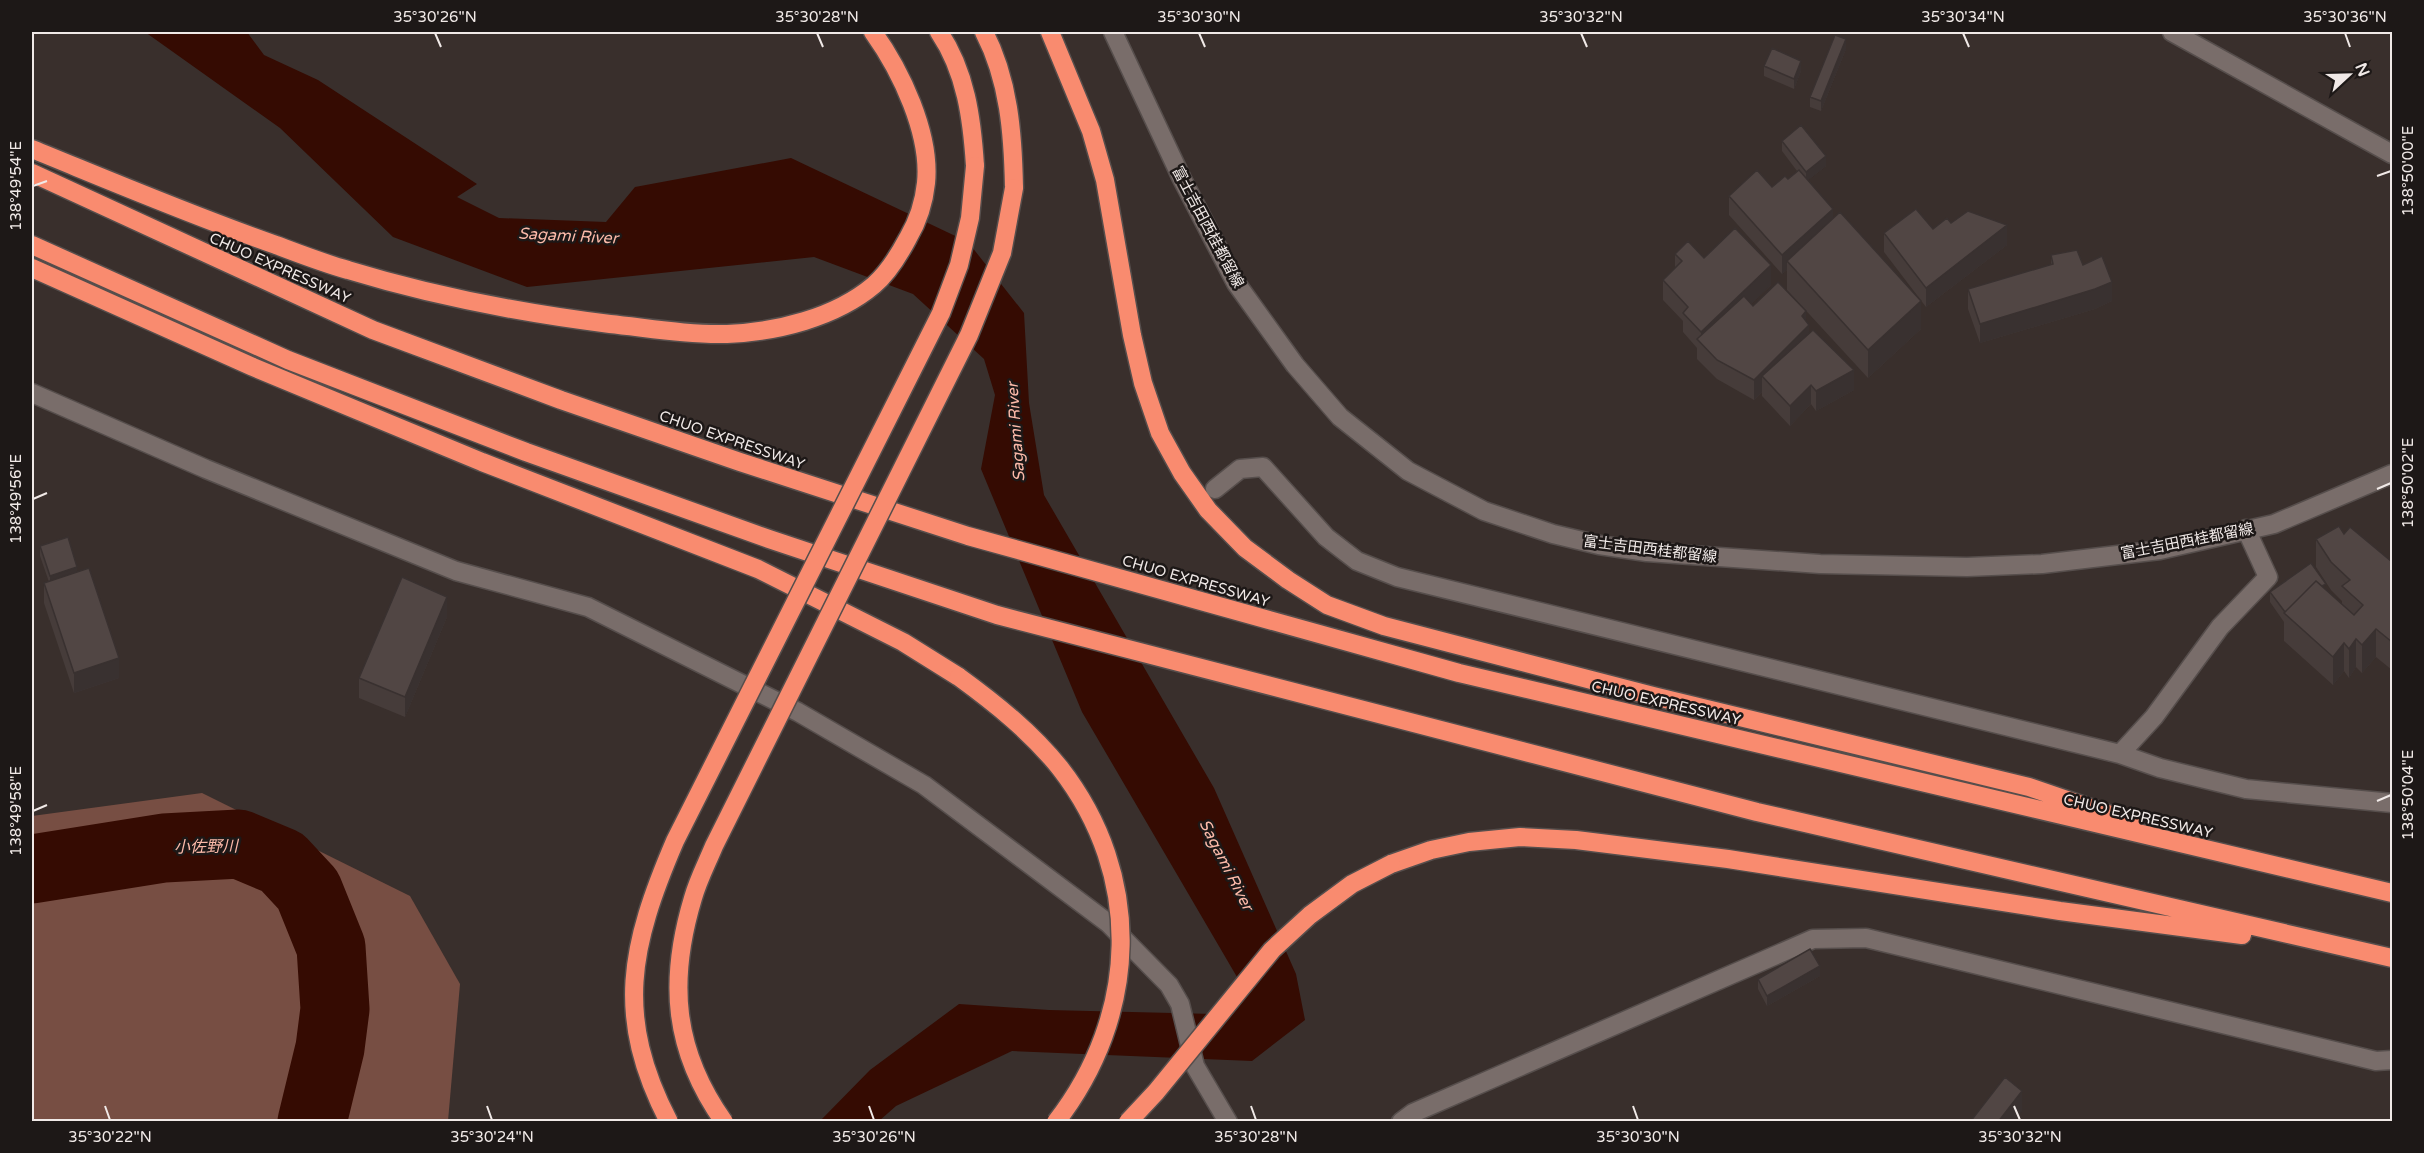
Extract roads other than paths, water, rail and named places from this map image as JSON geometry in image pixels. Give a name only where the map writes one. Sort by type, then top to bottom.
[{"type":"highway","points":[[32,149],[221,226],[335,266],[450,297],[564,318],[664,330],[726,334],[769,329],[826,312],[854,299],[874,285],[892,266],[921,213],[927,182],[924,148],[904,85],[889,53],[873,32]]},
{"type":"highway","points":[[669,1122],[654,1092],[638,1037],[633,986],[640,937],[654,891],[675,841],[941,313],[959,265],[970,218],[975,166],[972,123],[962,79],[939,32]]},
{"type":"highway","points":[[724,1122],[707,1097],[690,1062],[680,1024],[678,984],[682,945],[693,896],[714,846],[969,335],[1002,253],[1014,188],[1013,135],[1006,91],[991,45],[984,32]]},
{"type":"highway","points":[[1050,32],[1091,132],[1105,180],[1132,335],[1143,383],[1160,433],[1182,473],[1208,510],[1245,549],[1288,580],[1327,604],[1384,626],[1664,699],[2029,787],[2238,858]]},
{"type":"highway","name":"CHUO EXPRESSWAY","points":[[32,174],[373,330],[561,400],[968,537],[1459,673],[2392,893]]},
{"type":"highway","points":[[32,245],[288,360],[526,452],[769,539],[997,615],[1757,812],[2392,958]]},
{"type":"highway","points":[[32,268],[253,367],[460,453],[758,569],[903,642],[959,677],[999,706],[1035,739],[1060,769],[1083,803],[1102,844],[1114,882],[1122,924],[1121,964],[1115,1001],[1104,1038],[1090,1073],[1056,1122]]},
{"type":"highway","points":[[1128,1122],[1156,1092],[1272,950],[1310,915],[1344,890],[1391,864],[1431,850],[1469,842],[1520,837],[1576,840],[1728,858],[2060,911],[2351,950]]},
{"type":"street","name":"富士吉田西桂都留線","points":[[1113,32],[1182,179],[1236,283],[1295,365],[1340,417],[1408,471],[1484,511],[1553,534],[1599,545],[1700,556],[1820,564],[1966,567],[2043,564],[2160,550],[2274,524],[2392,474]]},
{"type":"street","points":[[2172,32],[2392,154]]},
{"type":"street","points":[[32,393],[206,469],[456,571],[588,607],[798,712],[924,784],[1108,923],[1169,985],[1180,1004],[1196,1066],[1228,1122]]},
{"type":"street","points":[[1215,489],[1240,469],[1263,467],[1326,537],[1357,561],[1397,577],[2120,754],[2160,768],[2246,789],[2392,803]]},
{"type":"street","points":[[2120,754],[2154,717],[2220,627],[2268,577],[2246,529]]},
{"type":"street","points":[[1401,1122],[1423,1109],[1813,939],[1866,938],[2376,1061],[2392,1060]]},
{"type":"water","name":"Sagami River","points":[[145,32],[247,32],[264,55],[318,80],[477,184],[457,197],[499,218],[606,222],[635,187],[791,158],[968,242],[1024,313],[1029,403],[1044,495],[1214,788],[1296,974],[1305,1020],[1252,1061],[1012,1051],[896,1106],[879,1121],[820,1121],[870,1070],[959,1004],[1049,1010],[1214,1014],[1241,996],[1237,977],[1082,712],[981,469],[995,395],[984,359],[913,294],[814,257],[527,287],[393,237],[280,128]]},
{"type":"waterway","name":"小佐野川","points":[[32,869],[164,848],[239,844],[282,862],[308,890],[331,947],[335,1009],[330,1048],[312,1122]]}]
